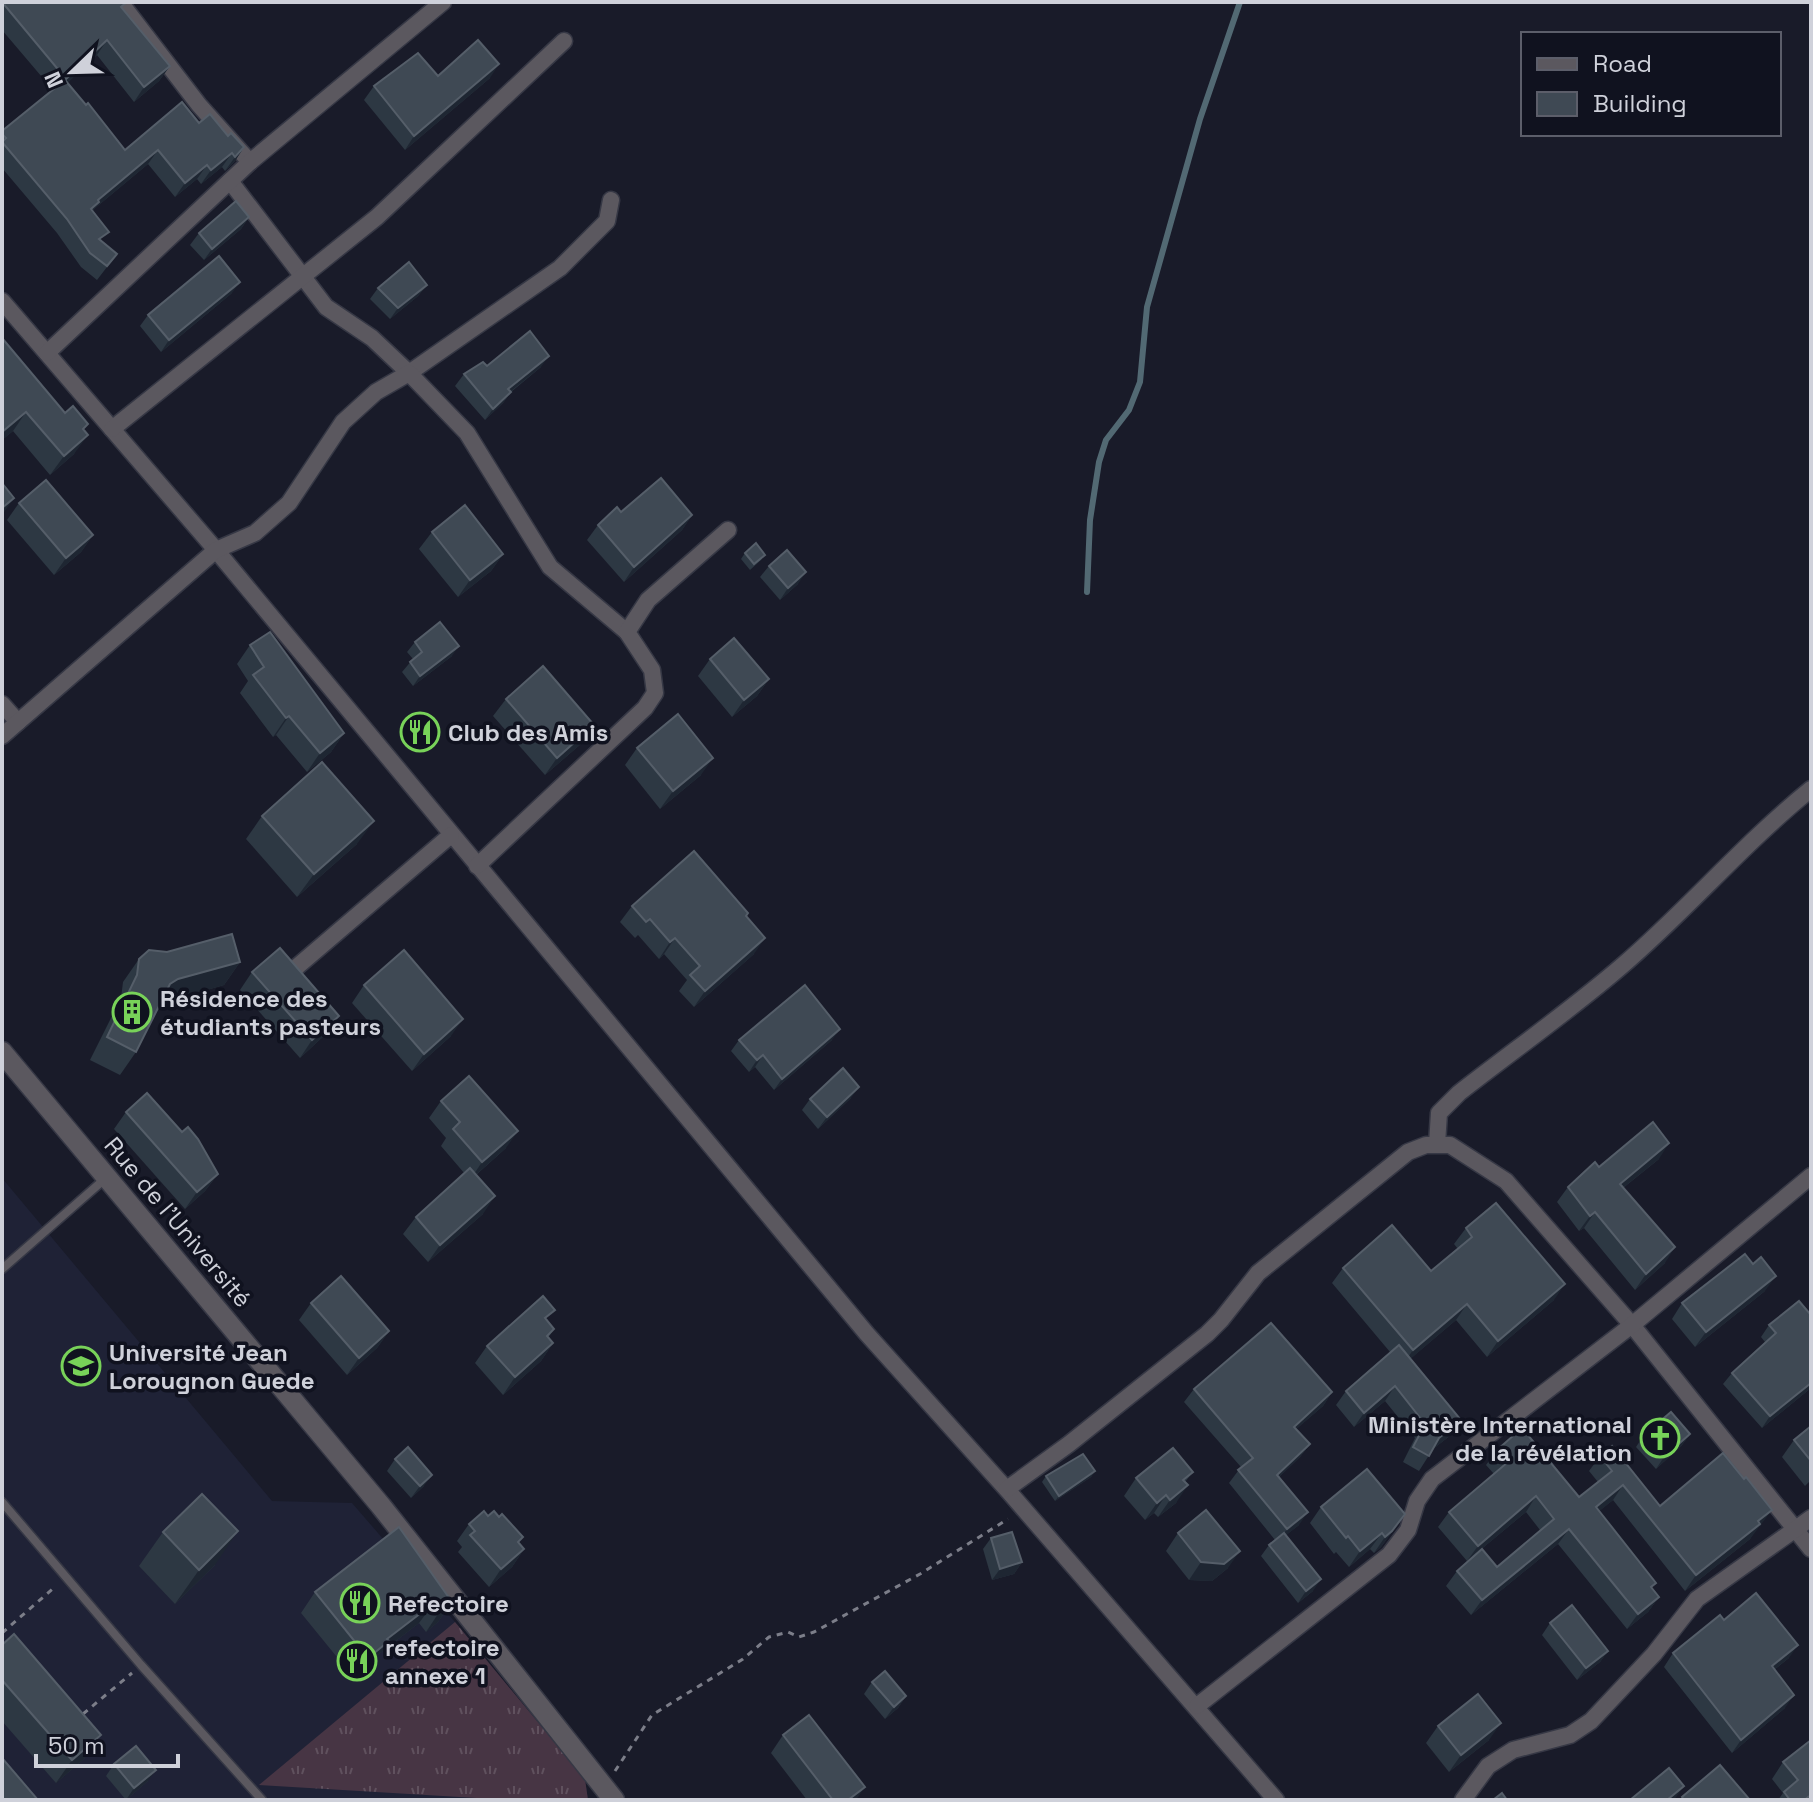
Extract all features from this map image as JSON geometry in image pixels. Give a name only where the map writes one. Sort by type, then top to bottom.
[{"type":"street","points":[[120,2],[199,105],[250,162]]},
{"type":"street","points":[[47,353],[250,162],[434,5]]},
{"type":"street","points":[[112,429],[377,217],[564,41]]},
{"type":"street","points":[[230,181],[326,307],[372,338],[467,433],[550,567],[627,632],[652,670],[655,693],[645,708],[477,866]]},
{"type":"street","points":[[2,736],[216,550],[255,533],[289,503],[343,422],[376,392],[409,373],[560,268],[607,221],[611,200]]},
{"type":"street","points":[[2,301],[216,550],[867,1334],[1007,1489],[1276,1800]]},
{"type":"street","points":[[627,632],[648,600],[728,530]]},
{"type":"street","points":[[2,704],[18,722]]},
{"type":"street","points":[[1437,1144],[1439,1113],[1459,1093],[1623,966],[1779,815],[1811,789]]},
{"type":"street","points":[[292,971],[451,835]]},
{"type":"street","name":"Rue de l'Université","points":[[2,1052],[381,1506],[609,1794]]},
{"type":"street","points":[[1007,1489],[1069,1444],[1207,1334],[1258,1273],[1408,1152],[1437,1144],[1450,1145],[1506,1181],[1632,1325],[1811,1549]]},
{"type":"street","points":[[1197,1706],[1277,1640],[1389,1555],[1408,1530],[1417,1501],[1432,1479],[1632,1325],[1811,1176]]},
{"type":"street","points":[[1463,1800],[1488,1766],[1513,1750],[1570,1735],[1591,1721],[1654,1654],[1697,1599],[1811,1518]]},
{"type":"lane","points":[[2,1269],[107,1177]]},
{"type":"lane","points":[[2,1502],[141,1665],[262,1800]]},
{"type":"path","points":[[609,1794],[652,1715],[743,1659],[769,1637],[788,1632],[799,1637],[814,1632],[920,1574],[1023,1508]]},
{"type":"path","points":[[2,1633],[67,1577]]},
{"type":"path","points":[[80,1716],[141,1665]]},
{"type":"shaded area","name":"Université Jean Lorougnon Guede","points":[[2,1178],[272,1501],[352,1503],[585,1779],[588,1800],[2,1800]]},
{"type":"green space","points":[[455,1622],[585,1779],[588,1800],[510,1800],[259,1785]]},
{"type":"building","points":[[2,2],[127,2],[121,7],[170,66],[144,87],[107,40],[66,79]]},
{"type":"building","points":[[478,40],[499,64],[414,136],[374,86],[418,53],[438,76]]},
{"type":"building","points":[[65,80],[86,105],[88,103],[125,150],[182,102],[199,123],[210,114],[228,136],[231,133],[244,147],[235,157],[232,153],[211,170],[207,165],[185,183],[158,150],[98,200],[91,209],[109,232],[99,239],[117,254],[107,266],[90,253],[67,219],[2,142],[6,138],[2,131]]},
{"type":"building","points":[[236,201],[249,217],[212,249],[199,233]]},
{"type":"building","points":[[219,256],[240,282],[169,340],[148,315]]},
{"type":"building","points":[[409,262],[427,285],[398,308],[378,288]]},
{"type":"building","points":[[530,331],[549,356],[508,389],[511,392],[493,409],[464,374],[483,362],[487,366]]},
{"type":"building","points":[[2,338],[65,413],[73,406],[88,424],[83,429],[88,435],[64,456],[26,412],[2,432]]},
{"type":"building","points":[[661,478],[692,515],[634,567],[598,525],[617,507],[621,512]]},
{"type":"building","points":[[46,480],[93,535],[66,558],[19,503]]},
{"type":"building","points":[[2,483],[14,498],[2,508]]},
{"type":"building","points":[[465,505],[503,554],[470,580],[432,532]]},
{"type":"building","points":[[756,543],[765,555],[754,564],[745,553]]},
{"type":"building","points":[[787,550],[806,572],[788,588],[769,566]]},
{"type":"building","points":[[440,622],[459,646],[420,676],[410,662],[422,652],[415,642]]},
{"type":"building","points":[[270,632],[344,733],[320,753],[289,716],[286,718],[253,675],[264,667],[250,645]]},
{"type":"building","points":[[734,638],[769,679],[744,700],[710,659]]},
{"type":"building","points":[[543,666],[594,725],[557,758],[506,699]]},
{"type":"building","points":[[678,714],[713,758],[673,791],[637,748]]},
{"type":"building","points":[[322,762],[374,821],[314,874],[262,816]]},
{"type":"building","points":[[694,851],[748,913],[746,916],[765,938],[705,991],[690,975],[700,966],[675,938],[670,942],[650,919],[646,922],[632,906]]},
{"type":"building","points":[[232,934],[240,962],[170,984],[136,1052],[107,1037],[137,975],[139,959],[149,950],[167,952]]},
{"type":"building","points":[[280,948],[339,1016],[312,1040],[252,972]]},
{"type":"building","points":[[404,950],[463,1019],[424,1054],[364,985]]},
{"type":"building","points":[[805,985],[840,1029],[782,1079],[763,1055],[757,1060],[739,1040]]},
{"type":"building","points":[[843,1068],[859,1087],[827,1117],[810,1099]]},
{"type":"building","points":[[469,1076],[518,1131],[482,1162],[453,1129],[460,1122],[441,1101]]},
{"type":"building","points":[[147,1093],[182,1132],[188,1127],[218,1174],[197,1192],[126,1112]]},
{"type":"building","points":[[1653,1122],[1669,1143],[1620,1184],[1675,1247],[1646,1274],[1595,1212],[1590,1216],[1568,1187],[1595,1162],[1599,1167]]},
{"type":"building","points":[[470,1168],[495,1196],[440,1245],[416,1217]]},
{"type":"building","points":[[1496,1203],[1565,1284],[1498,1341],[1467,1304],[1413,1350],[1343,1268],[1392,1225],[1431,1271],[1472,1237],[1466,1228]]},
{"type":"building","points":[[1745,1254],[1753,1264],[1761,1257],[1776,1276],[1706,1332],[1682,1303]]},
{"type":"building","points":[[341,1276],[389,1331],[359,1358],[311,1303]]},
{"type":"building","points":[[543,1296],[555,1310],[545,1318],[554,1329],[547,1336],[553,1343],[515,1377],[487,1346]]},
{"type":"building","points":[[1799,1301],[1811,1315],[1811,1383],[1770,1416],[1732,1373],[1776,1333],[1769,1325]]},
{"type":"building","points":[[1271,1323],[1332,1392],[1294,1427],[1310,1444],[1277,1475],[1308,1512],[1287,1529],[1238,1470],[1253,1458],[1194,1389]]},
{"type":"building","points":[[1399,1345],[1461,1420],[1439,1438],[1429,1456],[1413,1447],[1425,1424],[1395,1386],[1364,1413],[1346,1391]]},
{"type":"building","points":[[1671,1412],[1690,1434],[1664,1457],[1644,1435]]},
{"type":"building","points":[[1811,1426],[1811,1461],[1794,1440]]},
{"type":"building","points":[[1522,1428],[1579,1497],[1612,1471],[1600,1456],[1612,1446],[1660,1506],[1723,1453],[1772,1510],[1758,1521],[1760,1524],[1696,1575],[1623,1485],[1596,1507],[1656,1583],[1651,1587],[1659,1597],[1638,1614],[1569,1529],[1482,1600],[1457,1571],[1482,1549],[1497,1567],[1554,1519],[1536,1496],[1478,1546],[1449,1512],[1508,1462],[1497,1450]]},
{"type":"building","points":[[408,1447],[432,1475],[420,1486],[395,1459]]},
{"type":"building","points":[[1173,1448],[1193,1472],[1183,1480],[1188,1485],[1170,1500],[1166,1495],[1157,1503],[1136,1478]]},
{"type":"building","points":[[1083,1454],[1095,1471],[1059,1496],[1046,1476]]},
{"type":"building","points":[[1367,1469],[1405,1514],[1385,1537],[1382,1533],[1360,1551],[1321,1507]]},
{"type":"building","points":[[202,1494],[238,1531],[199,1570],[163,1532]]},
{"type":"building","points":[[1206,1510],[1240,1551],[1224,1564],[1201,1562],[1178,1533]]},
{"type":"building","points":[[484,1511],[488,1516],[494,1511],[499,1517],[502,1514],[523,1537],[518,1542],[524,1549],[501,1569],[470,1535],[475,1531],[469,1524]]},
{"type":"building","points":[[399,1527],[452,1602],[440,1611],[434,1603],[387,1639],[389,1641],[368,1658],[315,1592]]},
{"type":"building","points":[[1012,1532],[1022,1562],[1000,1569],[991,1538]]},
{"type":"building","points":[[1284,1533],[1321,1579],[1306,1591],[1269,1545]]},
{"type":"building","points":[[1756,1593],[1798,1645],[1772,1666],[1794,1695],[1741,1740],[1673,1653],[1720,1615],[1724,1620]]},
{"type":"building","points":[[1572,1605],[1608,1651],[1586,1668],[1550,1623]]},
{"type":"building","points":[[14,1634],[101,1735],[72,1760],[2,1680],[2,1645]]},
{"type":"building","points":[[885,1671],[906,1696],[894,1707],[872,1682]]},
{"type":"building","points":[[1478,1694],[1501,1723],[1461,1755],[1438,1726]]},
{"type":"building","points":[[809,1715],[865,1787],[848,1800],[833,1800],[783,1735]]},
{"type":"building","points":[[1811,1740],[1811,1795],[1804,1800],[1790,1800],[1784,1792],[1798,1780],[1783,1762]]},
{"type":"building","points":[[136,1746],[156,1770],[134,1788],[114,1764]]},
{"type":"building","points":[[2,1758],[38,1800],[2,1800]]},
{"type":"building","points":[[1720,1765],[1750,1800],[1684,1800],[1682,1797]]},
{"type":"building","points":[[1669,1768],[1684,1786],[1667,1800],[1630,1800]]},
{"type":"building","points":[[1502,1793],[1507,1800],[1493,1800]]},
{"type":"waterway","points":[[1087,592],[1090,520],[1099,462],[1106,440],[1129,410],[1140,382],[1147,307],[1200,119],[1240,2]]},
{"type":"place","name":"Club des Amis","points":[[420,732]]},
{"type":"place","name":"Résidence des étudiants pasteurs","points":[[132,1012]]},
{"type":"place","name":"Université Jean Lorougnon Guede","points":[[81,1366]]},
{"type":"place","name":"Ministère International de la révélation","points":[[1660,1438]]},
{"type":"place","name":"Refectoire","points":[[360,1603]]},
{"type":"place","name":"refectoire annexe 1","points":[[357,1661]]}]
